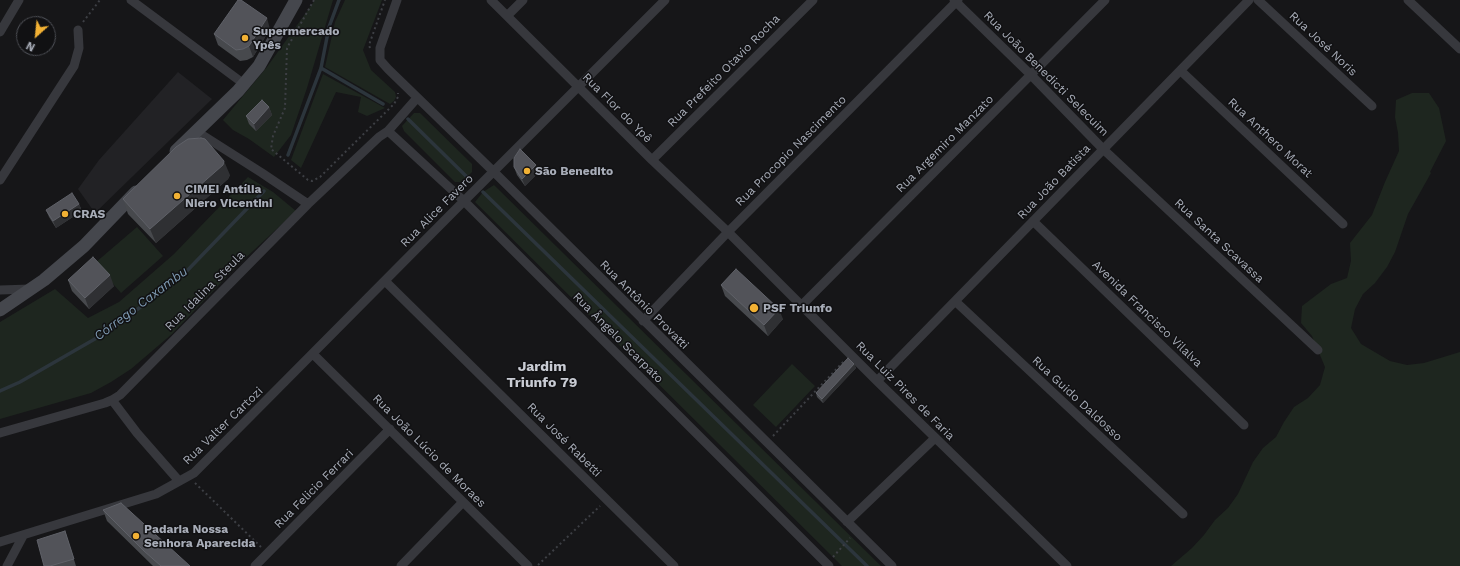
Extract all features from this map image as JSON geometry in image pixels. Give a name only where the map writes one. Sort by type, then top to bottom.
[{"type":"street","points":[[0,32],[19,0]]},
{"type":"street","points":[[131,0],[244,84]]},
{"type":"street","points":[[170,158],[244,84],[259,66],[296,0]]},
{"type":"street","name":"Rua Antônio Provatti","points":[[397,0],[380,48],[380,60],[388,70],[494,172],[892,566]]},
{"type":"street","name":"Rua Flor do Ypê","points":[[491,0],[652,160],[728,232]]},
{"type":"street","points":[[508,16],[523,0]]},
{"type":"street","name":"Rua Alice Favero","points":[[313,354],[666,0]]},
{"type":"street","name":"Rua Prefeito Otavio Rocha","points":[[652,160],[813,0]]},
{"type":"street","name":"Rua Argemiro Manzato","points":[[802,305],[1105,0]]},
{"type":"street","name":"Rua João Batista","points":[[877,381],[1249,0]]},
{"type":"street","name":"Rua José Noris","points":[[1258,0],[1372,106]]},
{"type":"street","points":[[1408,0],[1460,49]]},
{"type":"street","name":"Rua João Benedicti Selecuim","points":[[956,1],[1103,149]]},
{"type":"street","name":"Rua Procopio Nascimento","points":[[643,321],[728,232],[956,1]]},
{"type":"street","points":[[0,180],[74,66],[79,48],[78,30]]},
{"type":"street","name":"Rua Anthero Morat","points":[[1181,71],[1343,224]]},
{"type":"street","name":"Rua Idalina Steula","points":[[0,433],[16,427],[112,400],[120,394],[308,204],[379,136],[388,131],[417,98]]},
{"type":"street","points":[[196,131],[308,204]]},
{"type":"street","name":"Rua Ângelo Scarpato","points":[[388,131],[464,201],[829,566]]},
{"type":"street","name":"Rua Santa Scavassa","points":[[1103,149],[1318,350]]},
{"type":"street","points":[[0,310],[44,280],[84,246],[143,186]]},
{"type":"street","name":"Avenida Francisco Vilalva","points":[[1033,221],[1244,425]]},
{"type":"street","name":"Rua Luiz Pires de Faria","points":[[728,232],[877,381],[1067,566]]},
{"type":"street","name":"Rua José Rabetti","points":[[385,281],[674,566]]},
{"type":"street","points":[[0,290],[32,288]]},
{"type":"street","name":"Rua Guido Daldosso","points":[[955,301],[1183,514]]},
{"type":"street","name":"Rua João Lúcio de Moraes","points":[[313,354],[528,566]]},
{"type":"street","name":"Rua Valter Cartozi","points":[[0,542],[156,494],[188,477],[198,469],[313,354]]},
{"type":"street","points":[[112,400],[137,433],[179,481]]},
{"type":"street","name":"Rua Felicio Ferrari","points":[[255,566],[390,429]]},
{"type":"street","points":[[847,522],[935,438]]},
{"type":"street","points":[[401,566],[463,502]]},
{"type":"street","points":[[7,566],[23,536]]},
{"type":"street","points":[[814,566],[822,559]]},
{"type":"path","points":[[78,30],[100,0]]},
{"type":"path","points":[[314,0],[286,48],[285,108],[273,136],[271,149],[308,180],[312,181],[320,177],[394,104],[398,97],[396,90]]},
{"type":"path","points":[[370,52],[369,45],[385,0]]},
{"type":"path","points":[[766,442],[847,358]]},
{"type":"path","points":[[188,477],[268,553]]},
{"type":"path","points":[[537,566],[606,499]]},
{"type":"path","points":[[839,550],[850,539]]},
{"type":"shaded area","points":[[315,0],[333,0],[307,88],[291,135],[274,157],[249,139],[233,130],[223,120],[267,67]]},
{"type":"shaded area","points":[[345,0],[382,0],[363,50],[371,70],[395,92],[396,97],[390,104],[325,67],[335,22]]},
{"type":"shaded area","points":[[178,72],[212,99],[95,213],[78,189],[99,160]]},
{"type":"shaded area","points":[[323,74],[385,108],[367,116],[358,112],[361,97],[336,92],[301,168],[291,160]]},
{"type":"shaded area","points":[[1412,93],[1429,93],[1439,108],[1446,141],[1430,172],[1431,173],[1408,214],[1395,252],[1387,267],[1375,283],[1363,294],[1355,309],[1351,328],[1361,344],[1390,361],[1407,365],[1424,363],[1460,352],[1460,566],[1171,566],[1192,548],[1215,520],[1228,508],[1238,494],[1253,462],[1263,448],[1276,437],[1294,407],[1308,398],[1320,385],[1325,367],[1312,336],[1301,323],[1302,306],[1331,284],[1347,278],[1351,261],[1350,243],[1372,215],[1399,151],[1395,117],[1396,100]]},
{"type":"shaded area","points":[[414,113],[420,113],[472,164],[472,172],[462,182],[455,182],[404,131],[402,126]]},
{"type":"shaded area","points":[[248,177],[273,192],[296,211],[239,264],[172,334],[131,369],[91,393],[0,419],[0,322],[55,289],[88,318],[119,302],[174,254]]},
{"type":"shaded area","points":[[494,185],[881,566],[842,566],[475,202],[483,192]]},
{"type":"shaded area","points":[[137,227],[163,256],[121,293],[95,263]]},
{"type":"shaded area","points":[[792,364],[815,386],[776,427],[753,405]]},
{"type":"building","points":[[238,0],[241,0],[267,18],[249,46],[236,50],[214,34]]},
{"type":"building","points":[[262,100],[269,107],[254,124],[246,116]]},
{"type":"building","name":"CIMEI Antília Niero Vicentini","points":[[188,139],[205,139],[224,161],[223,165],[150,229],[123,199],[176,147]]},
{"type":"building","points":[[520,149],[536,165],[522,179],[514,167],[514,158]]},
{"type":"building","points":[[72,193],[79,204],[53,221],[46,210]]},
{"type":"building","points":[[93,257],[110,275],[85,298],[68,280]]},
{"type":"building","name":"PSF Triunfo","points":[[736,269],[779,309],[764,325],[721,285]]},
{"type":"building","points":[[848,358],[854,364],[822,399],[816,393]]},
{"type":"building","points":[[121,503],[190,566],[161,566],[144,551],[103,510]]},
{"type":"building","points":[[65,531],[74,559],[50,566],[44,566],[37,540]]},
{"type":"waterway","name":"Córrego Caxambu","points":[[288,155],[321,68],[329,27],[339,0]]},
{"type":"waterway","points":[[321,68],[383,104]]},
{"type":"waterway","points":[[408,119],[467,177]]},
{"type":"waterway","name":"Córrego Caxambu","points":[[0,391],[20,382],[107,332],[182,276],[264,191]]},
{"type":"waterway","points":[[483,192],[867,566]]},
{"type":"place","name":"Supermercado Ypês","points":[[245,38]]},
{"type":"place","name":"São Benedito","points":[[527,171]]},
{"type":"place","name":"CIMEI Antília Niero Vicentini","points":[[177,196]]},
{"type":"place","name":"CRAS","points":[[65,214]]},
{"type":"place","name":"PSF Triunfo","points":[[754,308]]},
{"type":"place","name":"Padaria Nossa Senhora Aparecida","points":[[136,536]]},
{"type":"district","name":"Jardim Triunfo 79","points":[[542,376]]}]
